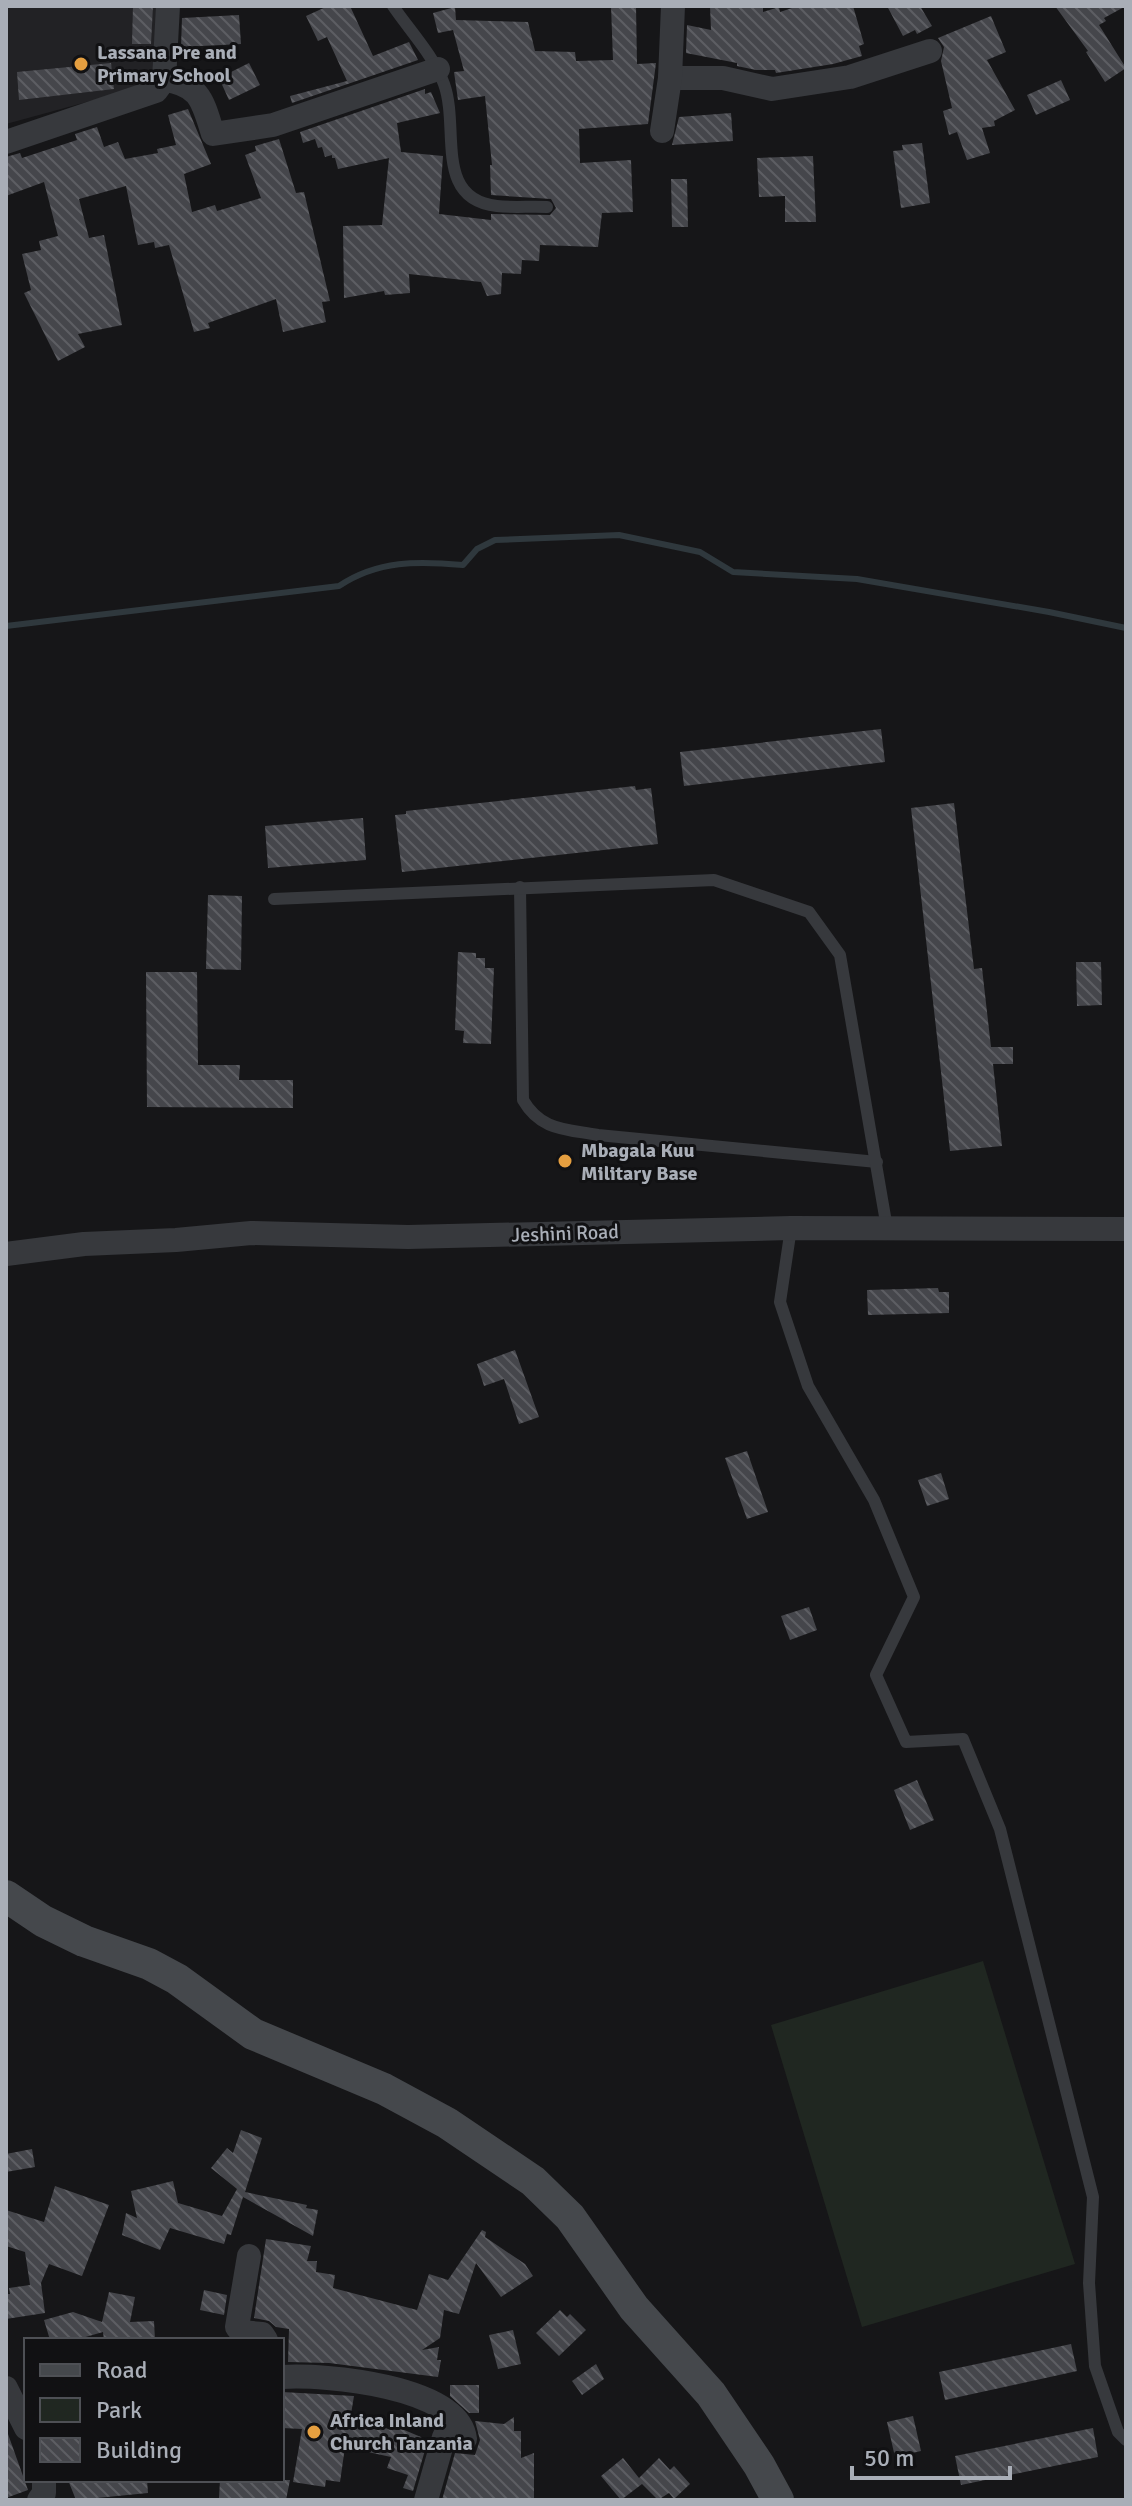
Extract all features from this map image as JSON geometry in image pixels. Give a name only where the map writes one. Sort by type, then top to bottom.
[{"type":"street","points":[[6,142],[150,95],[162,86],[168,6]]},
{"type":"street","points":[[662,131],[670,78],[673,6]]},
{"type":"street","points":[[670,78],[723,78],[772,89],[850,77],[930,51]]},
{"type":"street","points":[[164,80],[179,81],[192,88],[201,98],[213,134],[273,125],[438,69]]},
{"type":"street","name":"Jeshini Road","points":[[6,1254],[84,1244],[251,1233],[408,1237],[791,1228],[1126,1229]]},
{"type":"street","points":[[6,1896],[43,1921],[84,1941],[149,1964],[177,1979],[253,2034],[384,2089],[447,2123],[533,2181],[570,2217],[634,2308],[711,2394],[759,2465],[778,2500]]},
{"type":"street","points":[[249,2256],[237,2327],[241,2332],[262,2334],[265,2338]]},
{"type":"street","points":[[284,2377],[318,2377],[406,2391],[430,2400],[451,2415],[462,2427],[465,2439],[444,2437],[426,2500]]},
{"type":"street","points":[[6,2388],[24,2424]]},
{"type":"lane","points":[[393,6],[438,69],[445,87],[451,118],[452,160],[456,180],[464,194],[475,201],[496,206],[547,207]]},
{"type":"lane","points":[[274,899],[714,880],[809,912],[840,955],[887,1228]]},
{"type":"lane","points":[[520,887],[523,1100],[533,1116],[554,1127],[598,1135],[877,1162]]},
{"type":"lane","points":[[791,1228],[780,1302],[808,1386],[874,1500],[914,1597],[876,1675],[906,1742],[963,1739],[1000,1829],[1093,2197],[1089,2283],[1095,2366],[1118,2432],[1126,2440]]},
{"type":"shaded area","name":"Lassana Pre and Primary School","points":[[6,6],[159,6],[154,75],[150,81],[116,94],[6,124]]},
{"type":"green space","points":[[983,1961],[1075,2264],[862,2327],[771,2025]]},
{"type":"building","points":[[133,6],[153,6],[151,44],[132,44]]},
{"type":"building","points":[[328,6],[350,6],[373,56],[409,42],[418,60],[292,103],[290,96],[347,81],[327,37],[318,41],[306,16]]},
{"type":"building","points":[[611,6],[636,6],[637,64],[656,63],[648,124],[579,129],[580,163],[631,160],[633,212],[602,213],[598,247],[540,245],[539,261],[522,260],[521,274],[502,273],[501,294],[487,296],[481,282],[409,274],[410,293],[385,295],[384,291],[344,298],[343,226],[382,225],[389,158],[338,169],[332,155],[325,157],[315,139],[303,143],[300,132],[425,89],[425,94],[431,92],[440,113],[397,123],[401,152],[443,156],[439,214],[491,220],[491,214],[550,215],[556,208],[551,199],[491,195],[492,165],[485,96],[458,100],[454,72],[464,71],[453,30],[438,33],[433,13],[455,7],[456,20],[528,22],[535,51],[575,52],[576,61],[613,60]]},
{"type":"building","points":[[710,6],[763,6],[763,12],[779,7],[780,12],[798,6],[853,6],[864,44],[859,46],[862,56],[776,73],[775,70],[756,70],[686,53],[687,25],[711,30]]},
{"type":"building","points":[[887,6],[920,6],[932,26],[917,34],[915,30],[903,36]]},
{"type":"building","points":[[1055,6],[1126,6],[1104,18],[1106,21],[1099,25],[1126,68],[1105,82],[1088,51]]},
{"type":"building","points":[[239,15],[241,44],[181,47],[182,18]]},
{"type":"building","points":[[991,16],[1006,52],[987,60],[1015,110],[994,121],[995,126],[982,128],[990,153],[967,160],[957,132],[949,135],[943,111],[952,108],[941,61],[944,47],[938,38]]},
{"type":"building","points":[[111,63],[114,89],[19,100],[17,72]]},
{"type":"building","points":[[249,63],[260,85],[229,100],[219,78]]},
{"type":"building","points":[[1061,80],[1070,100],[1036,115],[1027,95]]},
{"type":"building","points":[[188,109],[211,164],[184,174],[192,212],[215,205],[217,211],[261,198],[245,155],[256,151],[255,146],[279,139],[296,193],[304,192],[330,301],[322,302],[326,322],[283,332],[276,299],[208,323],[210,328],[194,332],[169,245],[155,248],[154,242],[138,245],[126,186],[79,199],[89,238],[104,235],[122,325],[78,334],[85,347],[58,361],[24,293],[31,290],[22,254],[41,250],[39,241],[58,236],[44,182],[6,196],[6,157],[20,153],[22,158],[77,140],[75,134],[97,127],[104,147],[118,142],[125,159],[158,153],[157,149],[176,145],[168,115]]},
{"type":"building","points":[[731,113],[733,141],[672,145],[679,117]]},
{"type":"building","points":[[922,143],[930,203],[901,208],[893,151],[903,150],[902,145]]},
{"type":"building","points":[[813,156],[816,222],[785,222],[785,196],[759,197],[757,158]]},
{"type":"building","points":[[671,179],[687,179],[688,227],[672,227]]},
{"type":"building","points":[[881,729],[885,762],[684,786],[680,752]]},
{"type":"building","points":[[635,786],[636,790],[651,788],[658,844],[402,872],[395,815],[406,814],[406,811]]},
{"type":"building","points":[[954,803],[974,969],[982,968],[991,1047],[1013,1047],[1013,1064],[993,1064],[1002,1146],[950,1151],[911,808]]},
{"type":"building","points":[[363,818],[366,860],[268,868],[265,826]]},
{"type":"building","points":[[208,895],[242,896],[241,970],[206,969]]},
{"type":"building","points":[[458,952],[476,953],[476,958],[485,958],[485,968],[494,968],[491,1044],[463,1043],[464,1031],[455,1030]]},
{"type":"building","points":[[1076,962],[1101,962],[1102,1005],[1077,1006]]},
{"type":"building","points":[[146,972],[197,972],[198,1065],[240,1065],[239,1080],[293,1080],[293,1108],[147,1107]]},
{"type":"building","points":[[938,1288],[939,1292],[949,1292],[949,1313],[868,1315],[867,1290]]},
{"type":"building","points":[[515,1350],[539,1417],[519,1424],[504,1379],[484,1386],[477,1364]]},
{"type":"building","points":[[747,1451],[768,1512],[747,1519],[725,1458]]},
{"type":"building","points":[[941,1473],[949,1499],[927,1506],[918,1480]]},
{"type":"building","points":[[809,1607],[817,1630],[790,1640],[781,1616]]},
{"type":"building","points":[[917,1780],[934,1820],[910,1830],[894,1790]]},
{"type":"building","points":[[241,2130],[262,2138],[245,2192],[318,2210],[313,2236],[243,2197],[231,2235],[227,2234],[224,2244],[170,2228],[160,2250],[122,2235],[126,2213],[137,2218],[131,2191],[173,2181],[178,2203],[222,2216],[237,2189],[211,2168],[227,2148],[233,2153]]},
{"type":"building","points":[[32,2149],[35,2167],[6,2172],[6,2154]]},
{"type":"building","points":[[55,2186],[109,2205],[82,2276],[49,2264],[41,2283],[45,2313],[6,2319],[6,2294],[10,2294],[9,2288],[30,2285],[25,2252],[6,2246],[6,2210],[44,2222]]},
{"type":"building","points":[[482,2230],[486,2232],[485,2237],[525,2264],[533,2276],[501,2297],[476,2263],[459,2314],[444,2310],[440,2338],[422,2350],[439,2347],[437,2360],[441,2360],[438,2377],[329,2363],[288,2362],[289,2329],[254,2318],[266,2239],[311,2246],[307,2261],[317,2261],[316,2272],[335,2275],[333,2288],[417,2310],[429,2274],[448,2280]]},
{"type":"building","points":[[204,2290],[227,2295],[224,2315],[200,2310]]},
{"type":"building","points":[[109,2292],[135,2297],[130,2322],[154,2321],[155,2338],[104,2338],[103,2332],[82,2338],[49,2338],[44,2320],[73,2312],[102,2322]]},
{"type":"building","points":[[560,2310],[567,2317],[570,2314],[586,2330],[559,2356],[536,2333]]},
{"type":"building","points":[[513,2330],[521,2364],[498,2369],[489,2335]]},
{"type":"building","points":[[1071,2344],[1077,2371],[945,2400],[939,2372]]},
{"type":"building","points":[[596,2364],[604,2379],[582,2395],[572,2381]]},
{"type":"building","points":[[450,2385],[479,2385],[479,2413],[469,2413],[450,2396]]},
{"type":"building","points":[[284,2392],[354,2396],[350,2420],[389,2429],[390,2424],[428,2440],[413,2491],[403,2488],[408,2475],[387,2468],[391,2457],[345,2447],[340,2482],[326,2480],[325,2487],[293,2482],[302,2429],[284,2428]]},
{"type":"building","points":[[913,2416],[921,2451],[895,2457],[887,2422]]},
{"type":"building","points":[[514,2417],[514,2431],[521,2431],[521,2458],[534,2453],[534,2500],[442,2500],[455,2453],[475,2455],[480,2440],[475,2421],[504,2424]]},
{"type":"building","points":[[1093,2428],[1098,2457],[961,2485],[955,2456]]},
{"type":"building","points":[[6,2435],[28,2490],[6,2498]]},
{"type":"building","points":[[623,2458],[639,2478],[659,2458],[670,2470],[674,2466],[690,2484],[674,2499],[669,2493],[658,2500],[642,2484],[621,2500],[601,2476]]},
{"type":"building","points":[[290,2480],[286,2500],[219,2498],[220,2482]]},
{"type":"building","points":[[69,2482],[147,2482],[148,2493],[76,2500]]},
{"type":"waterway","points":[[6,626],[339,586],[368,571],[399,564],[463,565],[477,549],[495,540],[619,535],[700,552],[733,572],[857,579],[1126,628]]},
{"type":"place","name":"Lassana Pre and Primary School","points":[[81,64]]},
{"type":"place","name":"Mbagala Kuu Military Base","points":[[565,1161]]},
{"type":"place","name":"Africa Inland Church Tanzania","points":[[314,2432]]}]
